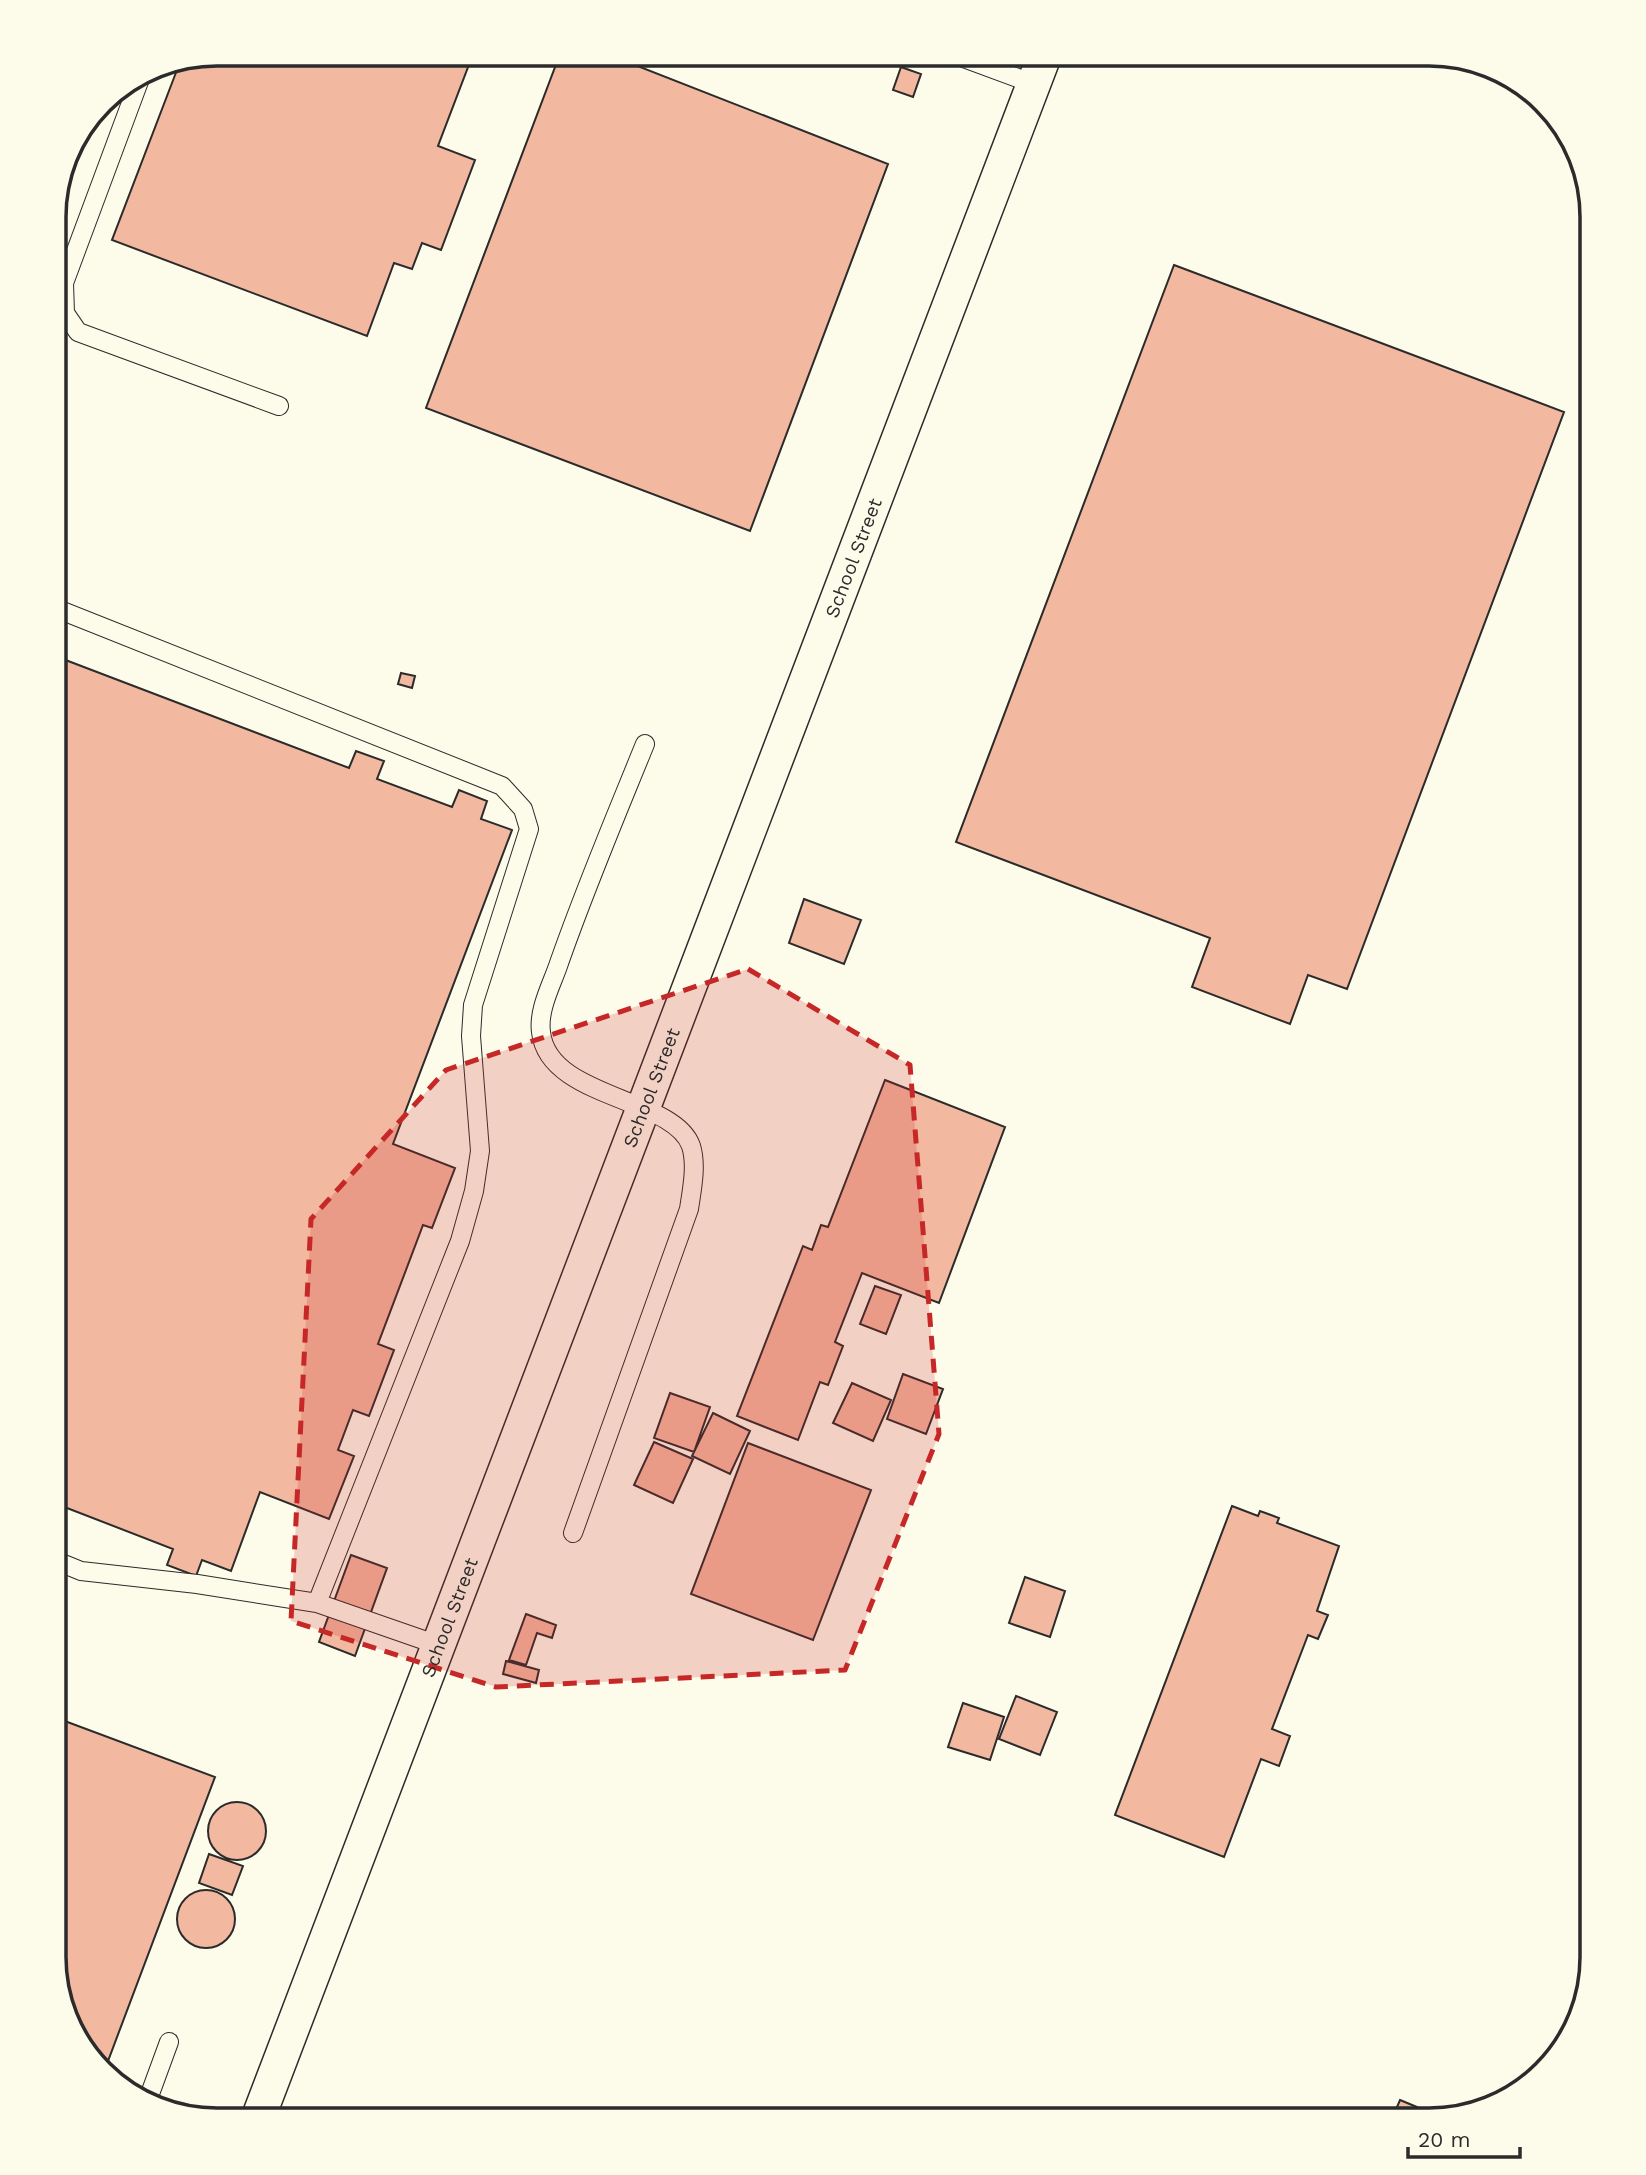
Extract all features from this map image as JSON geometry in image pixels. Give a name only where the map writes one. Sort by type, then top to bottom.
[{"type":"street","name":"School Street","points":[[262,2108],[640,1110],[1039,69]]},
{"type":"lane","points":[[67,275],[135,92]]},
{"type":"lane","points":[[67,316],[78,332],[279,406]]},
{"type":"lane","points":[[67,613],[502,786],[523,809],[529,829],[473,1005],[472,1047],[480,1151],[464,1228],[317,1603]]},
{"type":"lane","points":[[573,1533],[689,1209],[693,1161],[687,1137],[671,1123],[584,1083],[554,1062],[545,1048],[541,1031],[542,1012],[578,907],[645,744]]},
{"type":"lane","points":[[66,1565],[81,1571],[197,1584],[317,1603],[438,1644]]},
{"type":"lane","points":[[151,2092],[169,2042]]},
{"type":"highlighted area","points":[[748,969],[910,1065],[939,1434],[845,1670],[496,1687],[291,1621],[311,1219],[446,1070]]},
{"type":"building","points":[[208,67],[468,67],[438,146],[475,160],[441,250],[422,243],[412,269],[394,263],[367,336],[112,240],[176,73]]},
{"type":"building","points":[[555,67],[640,67],[888,164],[750,531],[426,408]]},
{"type":"building","points":[[901,67],[921,74],[913,97],[893,90]]},
{"type":"building","points":[[1174,265],[1564,412],[1347,989],[1308,975],[1290,1024],[1192,987],[1210,938],[956,842]]},
{"type":"building","points":[[67,660],[349,768],[356,751],[384,761],[377,779],[452,807],[459,790],[487,801],[481,819],[512,830],[393,1144],[455,1168],[432,1228],[423,1225],[378,1344],[394,1350],[369,1416],[353,1410],[338,1450],[354,1456],[329,1519],[260,1492],[231,1571],[202,1560],[196,1576],[167,1565],[173,1549],[66,1508]]},
{"type":"building","points":[[401,673],[415,676],[412,688],[398,684]]},
{"type":"building","points":[[804,899],[861,920],[844,964],[789,943]]},
{"type":"building","points":[[885,1080],[1005,1127],[939,1303],[862,1273],[835,1342],[843,1346],[828,1385],[820,1382],[798,1440],[737,1416],[803,1246],[812,1250],[821,1225],[828,1227]]},
{"type":"building","points":[[875,1286],[901,1295],[886,1334],[860,1324]]},
{"type":"building","points":[[903,1374],[943,1389],[926,1434],[887,1419]]},
{"type":"building","points":[[852,1383],[891,1400],[873,1441],[833,1423]]},
{"type":"building","points":[[670,1393],[710,1407],[694,1452],[654,1438]]},
{"type":"building","points":[[713,1413],[750,1431],[730,1474],[692,1456]]},
{"type":"building","points":[[654,1442],[693,1459],[673,1503],[634,1485]]},
{"type":"building","points":[[748,1443],[871,1490],[813,1640],[691,1594]]},
{"type":"building","points":[[1232,1506],[1258,1516],[1260,1511],[1279,1518],[1277,1523],[1339,1546],[1317,1611],[1328,1615],[1318,1639],[1308,1635],[1272,1729],[1290,1736],[1279,1766],[1261,1759],[1224,1857],[1115,1815]]},
{"type":"building","points":[[351,1555],[387,1568],[355,1656],[319,1642]]},
{"type":"building","points":[[1025,1577],[1065,1591],[1050,1637],[1009,1623]]},
{"type":"building","points":[[526,1614],[556,1625],[552,1638],[537,1633],[526,1665],[509,1660]]},
{"type":"building","points":[[506,1661],[539,1670],[536,1683],[503,1674]]},
{"type":"building","points":[[1016,1696],[1057,1712],[1040,1755],[999,1739]]},
{"type":"building","points":[[963,1703],[1004,1717],[990,1760],[948,1747]]},
{"type":"building","points":[[66,1722],[215,1777],[108,2061],[92,2041],[78,2015],[68,1977]]},
{"type":"building","points":[[231,1802],[243,1802],[253,1806],[262,1815],[266,1837],[258,1852],[243,1860],[231,1860],[221,1856],[212,1847],[208,1837],[208,1825],[212,1815],[221,1806]]},
{"type":"building","points":[[209,1854],[243,1866],[232,1895],[199,1883]]},
{"type":"building","points":[[206,1890],[217,1892],[230,1903],[235,1919],[233,1930],[222,1943],[206,1948],[195,1946],[182,1935],[177,1919],[179,1908],[190,1895]]},
{"type":"building","points":[[1400,2100],[1419,2108],[1397,2108]]}]
